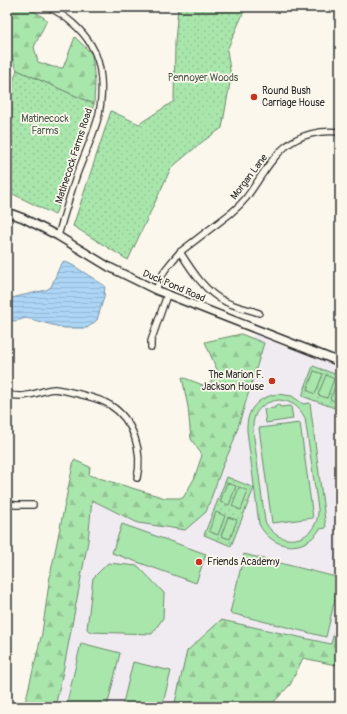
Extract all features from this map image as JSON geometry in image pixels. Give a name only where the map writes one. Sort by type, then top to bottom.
[{"type":"street","name":"Matinecock Farms Road","points":[[48,7],[59,10],[92,45],[100,70],[102,88],[99,113],[94,130],[76,176],[58,236]]},
{"type":"street","name":"Morgan Lane","points":[[156,290],[165,270],[172,260],[180,252],[238,207],[275,157],[286,146],[314,133],[331,131],[340,132]]},
{"type":"street","name":"Duck Pond Road","points":[[7,212],[23,218],[58,236],[109,267],[167,295],[340,362]]},
{"type":"street","points":[[180,252],[192,272],[208,290],[226,302],[259,313]]},
{"type":"street","points":[[151,347],[151,341],[167,295]]},
{"type":"street","points":[[7,394],[16,396],[28,395],[56,389],[95,398],[112,406],[129,423],[135,437],[139,469],[136,478]]},
{"type":"street","points":[[7,504],[33,505]]},
{"type":"shaded area","name":"Friends Academy","points":[[254,332],[340,364],[340,609],[332,644],[221,620],[190,707],[31,707],[75,472],[164,501],[195,502]]},
{"type":"green space","points":[[7,7],[29,7],[47,20],[34,47],[38,62],[53,67],[63,68],[75,37],[92,54],[95,83],[94,104],[17,70],[7,46]]},
{"type":"green space","name":"Pennoyer Woods","points":[[178,7],[246,7],[227,50],[231,77],[222,128],[202,142],[171,168],[128,260],[73,226],[111,111],[139,124],[174,101],[175,42]]},
{"type":"green space","name":"Matinecock Farms","points":[[17,70],[94,104],[55,215],[7,191],[7,100]]},
{"type":"green space","points":[[241,334],[264,343],[233,443],[223,465],[206,512],[185,530],[138,523],[92,500],[88,541],[55,707],[24,707],[42,633],[50,576],[74,460],[90,467],[89,475],[165,498],[183,498],[194,479],[202,455],[191,439],[188,407],[182,377],[208,387],[217,370],[205,342]]},
{"type":"green space","points":[[313,366],[340,376],[340,410],[302,396]]},
{"type":"green space","points":[[314,371],[323,374],[315,394],[307,390]]},
{"type":"green space","points":[[326,375],[334,379],[327,398],[318,395]]},
{"type":"green space","points":[[338,380],[340,381],[339,403],[330,399]]},
{"type":"green space","points":[[278,394],[292,396],[303,404],[310,403],[326,528],[320,529],[306,542],[297,545],[288,546],[280,544],[265,533],[259,524],[247,423],[251,410],[255,405],[259,401]],"holes":[[[279,400],[291,403],[297,407],[305,418],[318,509],[317,520],[312,529],[297,539],[288,539],[279,536],[271,530],[265,521],[253,430],[254,418],[259,409],[267,403]]]},
{"type":"green space","points":[[279,405],[280,407],[291,406],[293,419],[266,423],[264,409],[275,408],[275,406]]},
{"type":"green space","points":[[300,423],[313,518],[272,523],[259,428]]},
{"type":"green space","points":[[227,477],[254,488],[231,546],[204,535]]},
{"type":"green space","points":[[227,483],[236,486],[229,505],[220,502]]},
{"type":"green space","points":[[239,487],[248,491],[241,510],[232,506]]},
{"type":"green space","points":[[216,512],[225,516],[218,535],[209,531]]},
{"type":"green space","points":[[228,517],[237,520],[230,539],[221,536]]},
{"type":"green space","points":[[122,524],[206,554],[196,583],[112,553]]},
{"type":"green space","points":[[244,554],[340,578],[326,637],[230,613]]},
{"type":"green space","points":[[108,563],[138,566],[164,593],[163,618],[152,634],[90,632],[87,629],[93,578]]},
{"type":"green space","points":[[340,609],[340,666],[303,658],[290,685],[269,707],[174,707],[187,651],[221,620],[331,644]]},
{"type":"green space","points":[[81,643],[120,653],[107,707],[66,707]]},
{"type":"green space","points":[[133,662],[171,671],[162,707],[122,707]]},
{"type":"water","points":[[64,261],[105,286],[104,297],[97,320],[87,328],[64,328],[26,318],[16,321],[7,320],[7,299],[46,290],[51,287],[59,268]]},
{"type":"place","name":"Round Bush Carriage House","points":[[254,97]]},
{"type":"place","name":"The Marion F. Jackson House","points":[[272,381]]},
{"type":"place","name":"Friends Academy","points":[[199,562]]}]
